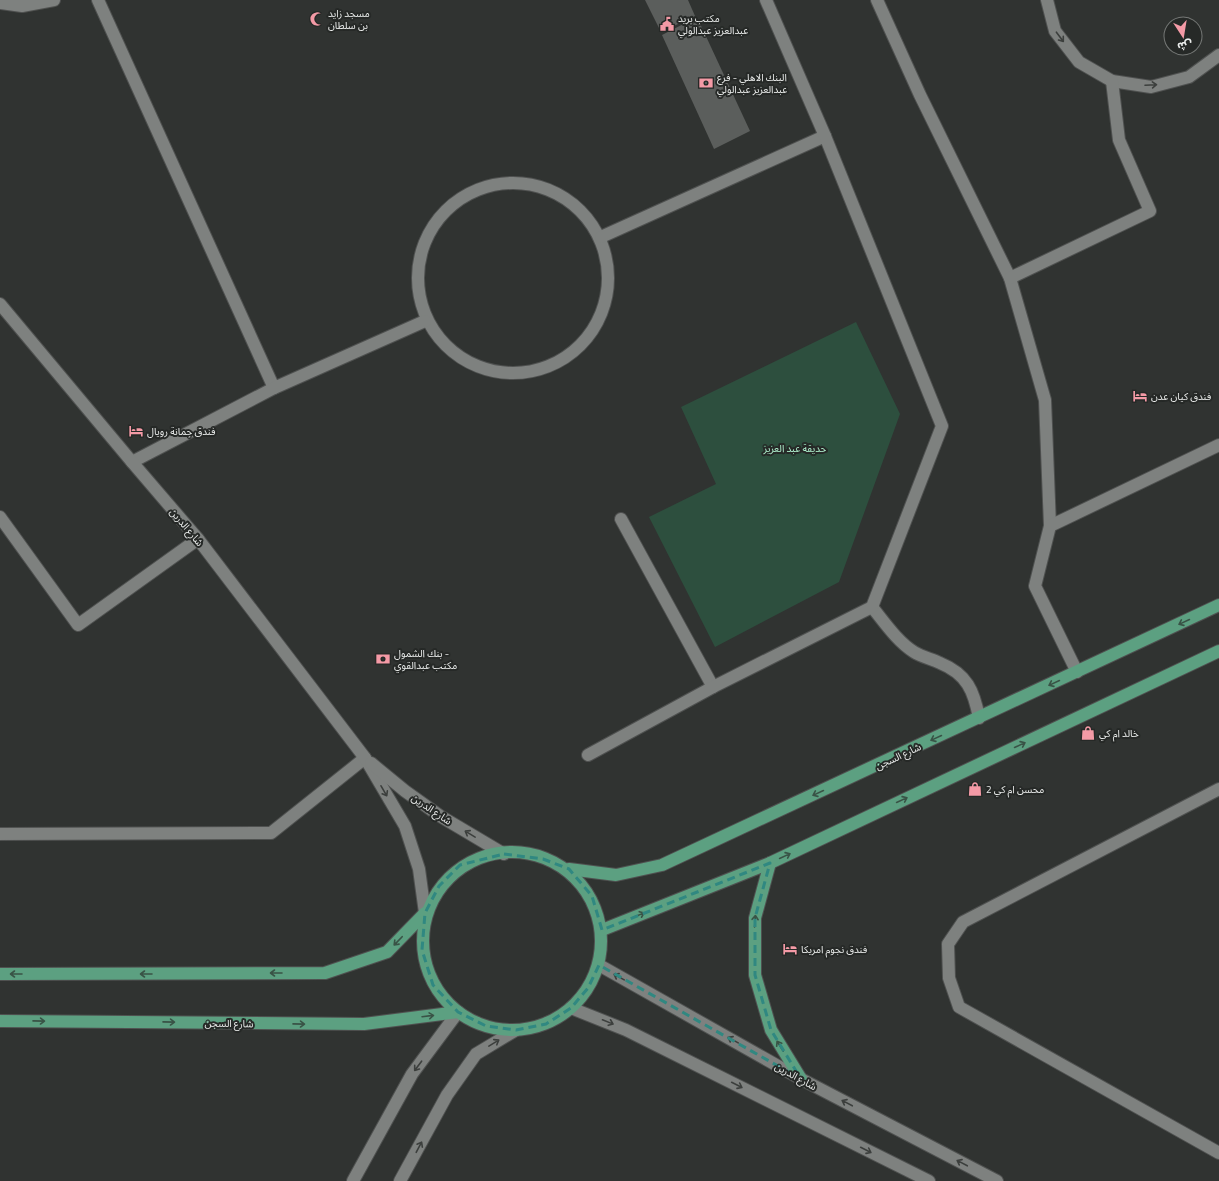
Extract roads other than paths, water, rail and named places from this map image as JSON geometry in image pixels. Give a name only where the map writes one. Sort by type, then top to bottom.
[{"type":"main road","name":"شارع السجن","points":[[569,869],[616,875],[662,865],[1219,605]]},
{"type":"main road","points":[[602,930],[770,862],[1219,651]]},
{"type":"main road","points":[[0,974],[325,973],[387,952],[425,913],[439,886],[460,865],[504,854],[543,859],[569,869],[592,896],[602,930],[599,965],[588,988],[572,1008],[546,1024],[516,1030],[486,1026],[458,1012],[433,985],[422,950],[425,913]]},
{"type":"main road","points":[[770,862],[754,918],[755,975],[771,1030],[801,1079]]},
{"type":"main road","name":"شارع السجن","points":[[0,1021],[364,1024],[458,1012]]},
{"type":"street","points":[[0,3],[22,6],[54,0]]},
{"type":"street","points":[[98,0],[274,388]]},
{"type":"street","points":[[588,755],[712,687],[872,607],[942,426],[825,136],[766,0]]},
{"type":"street","points":[[877,0],[920,95],[1010,278],[1045,400],[1050,526],[1036,586],[1077,672]]},
{"type":"street","points":[[1047,0],[1055,31],[1079,62],[1112,82],[1151,87],[1174,81],[1189,77],[1219,54]]},
{"type":"street","points":[[1010,278],[1150,211],[1119,140],[1112,82]]},
{"type":"street","points":[[600,237],[825,136]]},
{"type":"street","points":[[508,182],[545,188],[578,207],[600,237],[610,273],[604,310],[585,343],[555,365],[518,375],[481,370],[448,351],[426,321],[416,284],[421,247],[440,214],[471,192],[508,182]]},
{"type":"street","name":"شارع الدرين","points":[[0,304],[198,539],[365,758],[405,826],[419,869],[425,913]]},
{"type":"street","points":[[132,462],[274,388],[426,321]]},
{"type":"street","points":[[1050,526],[1219,445]]},
{"type":"street","points":[[0,517],[78,625],[198,539]]},
{"type":"street","points":[[621,518],[712,687]]},
{"type":"street","points":[[872,607],[898,639],[915,652],[950,667],[965,679],[976,701],[979,718]]},
{"type":"street","points":[[0,834],[271,833],[365,758]]},
{"type":"street","name":"شارع الدرين","points":[[365,758],[405,792],[440,816],[504,854]]},
{"type":"street","points":[[1219,789],[964,922],[948,944],[948,978],[959,1007],[1219,1152]]},
{"type":"street","name":"شارع الدرين","points":[[599,965],[801,1079],[997,1181]]},
{"type":"street","points":[[572,1008],[626,1030],[929,1181]]},
{"type":"street","points":[[353,1181],[412,1074],[458,1012]]},
{"type":"street","points":[[400,1181],[447,1095],[476,1054],[516,1030]]},
{"type":"place","name":"مسجد زايد بن سلطان","points":[[317,19]]},
{"type":"place","name":"مكتب بريد عبدالعزيز عبدالولي","points":[[667,24]]},
{"type":"place","name":"البنك الاهلي - فرع عبدالعزيز عبدالولي","points":[[706,83]]},
{"type":"place","name":"فندق كيان عدن","points":[[1140,396]]},
{"type":"place","name":"فندق جمانة رويال","points":[[136,431]]},
{"type":"place","name":"بنك الشمول - مكتب عبدالقوي","points":[[383,659]]},
{"type":"place","name":"خالد ام كي","points":[[1088,733]]},
{"type":"place","name":"محسن ام كي 2","points":[[975,789]]},
{"type":"place","name":"فندق نجوم امريكا","points":[[790,949]]},
{"type":"park label","name":"حديقة عبد العزيز","points":[[795,448]]}]
